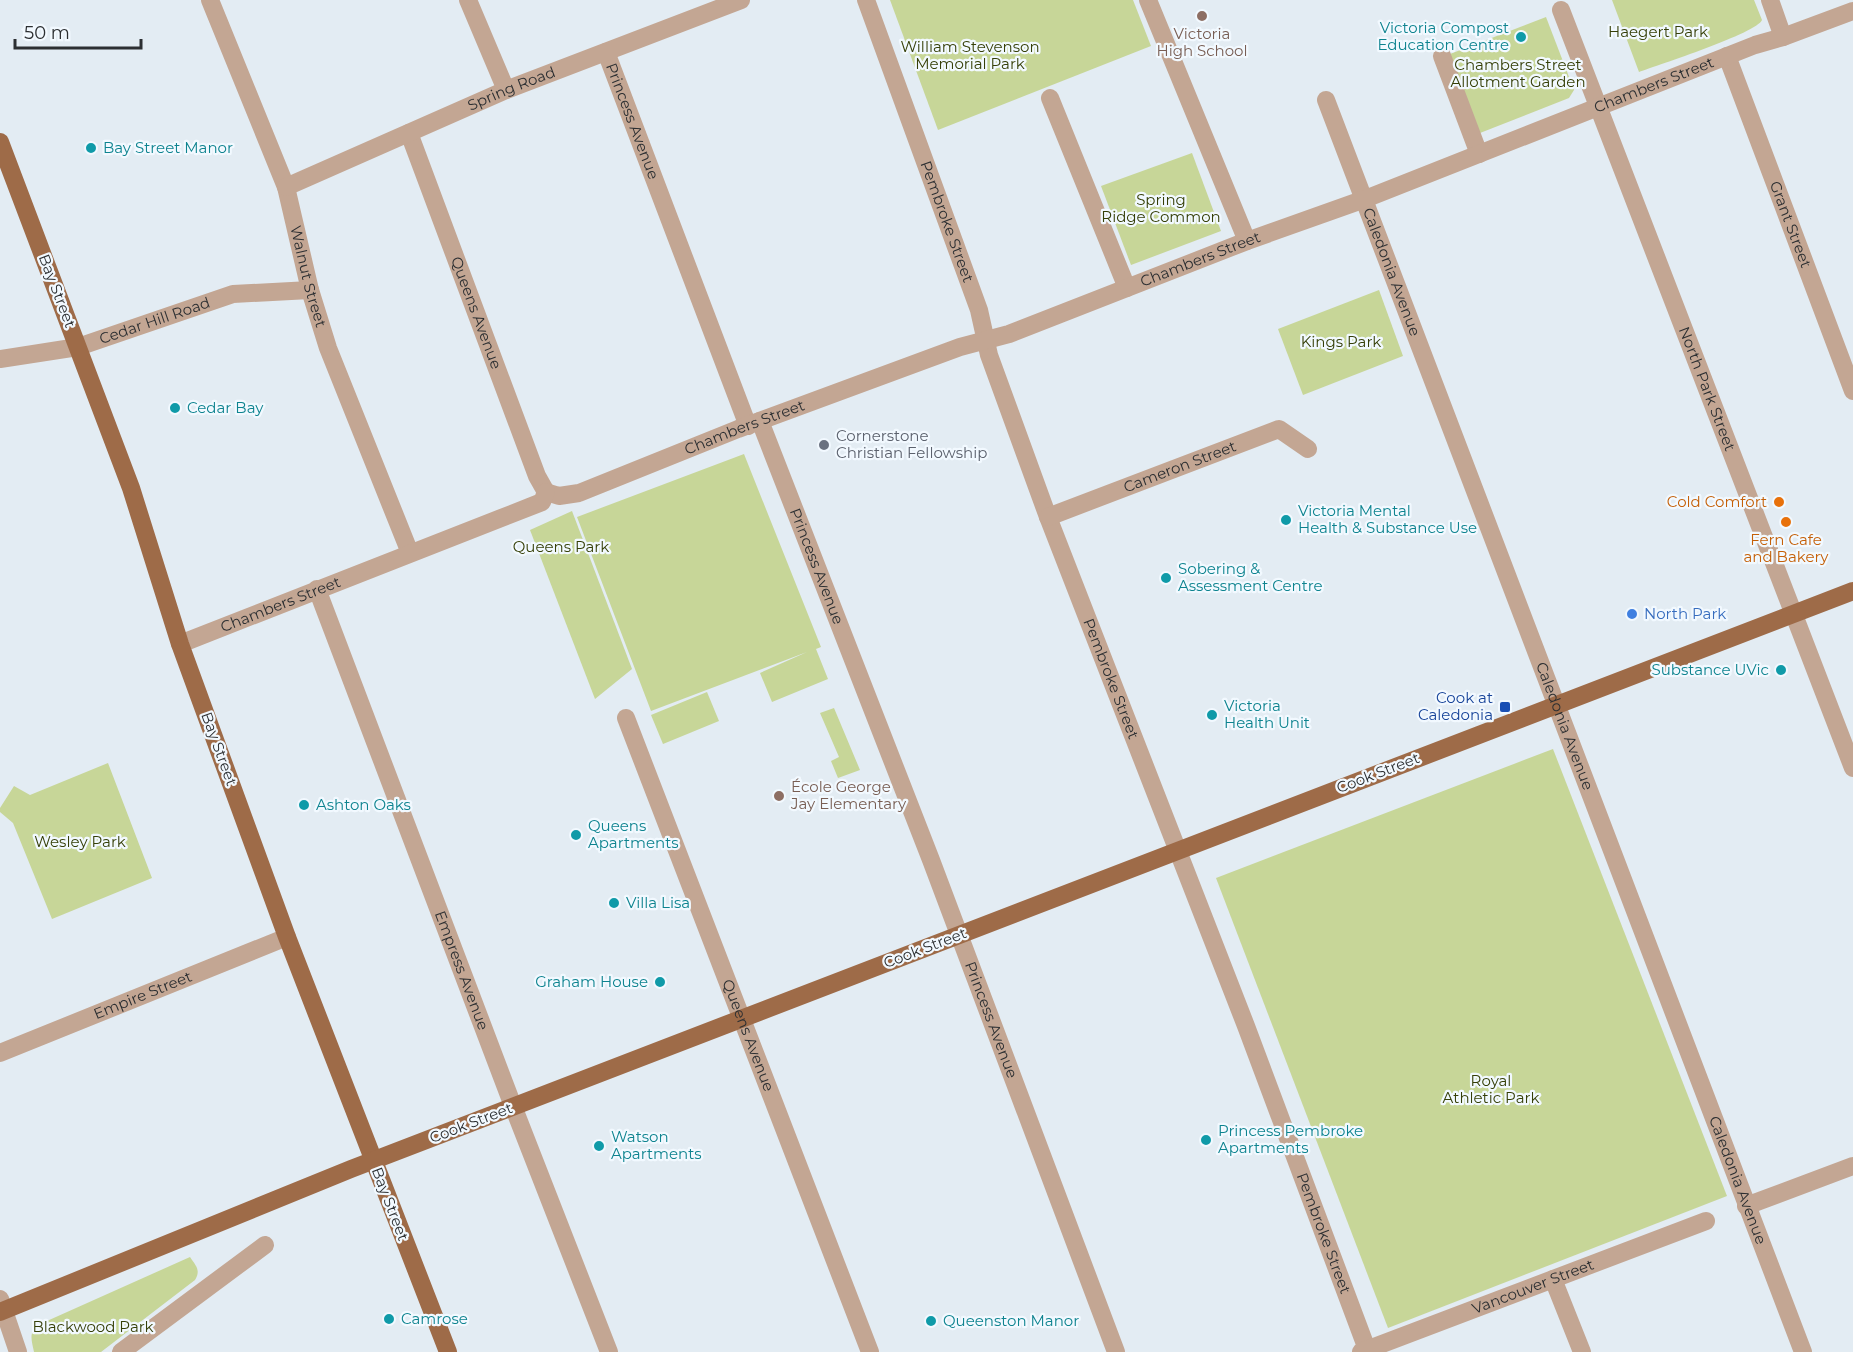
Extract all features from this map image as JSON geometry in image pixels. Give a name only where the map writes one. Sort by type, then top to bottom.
[{"type":"main road","name":"Bay Street","points":[[0,142],[130,488],[180,644],[287,937],[447,1352]]},
{"type":"main road","name":"Cook Street","points":[[2,1307],[513,1106],[1853,591]]},
{"type":"street","name":"Walnut Street","points":[[210,0],[286,187],[310,290],[328,348],[410,553]]},
{"type":"street","points":[[468,0],[506,90]]},
{"type":"street","name":"Spring Road","points":[[286,187],[506,90],[741,0]]},
{"type":"street","name":"Pembroke Street","points":[[866,0],[980,310],[989,355],[1048,517],[1250,1037],[1366,1351]]},
{"type":"street","points":[[1149,0],[1247,242]]},
{"type":"street","points":[[1770,0],[1783,37]]},
{"type":"street","name":"North Park Street","points":[[1561,10],[1853,768]]},
{"type":"street","name":"Chambers Street","points":[[180,644],[542,502],[546,492],[559,496],[579,493],[754,423],[986,339],[1008,334],[1365,199],[1755,45],[1853,12]]},
{"type":"street","name":"Princess Avenue","points":[[606,52],[959,934],[1116,1352]]},
{"type":"street","points":[[1442,56],[1479,154]]},
{"type":"street","name":"Grant Street","points":[[1728,56],[1853,392]]},
{"type":"street","points":[[1050,98],[1127,288]]},
{"type":"street","name":"Caledonia Avenue","points":[[1326,100],[1356,185],[1365,199],[1555,705],[1803,1352]]},
{"type":"street","name":"Queens Avenue","points":[[409,133],[533,465],[546,492]]},
{"type":"street","name":"Cedar Hill Road","points":[[0,359],[78,347],[233,294],[310,290]]},
{"type":"street","name":"Cameron Street","points":[[1048,517],[1279,429],[1308,450]]},
{"type":"street","name":"Empress Avenue","points":[[316,589],[609,1352]]},
{"type":"street","name":"Queens Avenue","points":[[626,718],[870,1352]]},
{"type":"street","name":"Empire Street","points":[[0,1053],[287,937]]},
{"type":"street","points":[[1746,1206],[1853,1166]]},
{"type":"street","name":"Vancouver Street","points":[[1366,1351],[1706,1221]]},
{"type":"street","points":[[122,1352],[264,1245]]},
{"type":"street","points":[[1553,1279],[1582,1352]]},
{"type":"street","points":[[2,1307],[18,1352]]},
{"type":"green space","name":"William Stevenson Memorial Park","points":[[890,0],[1133,0],[1151,46],[938,130]]},
{"type":"green space","name":"Haegert Park","points":[[1612,0],[1754,0],[1762,20],[1743,33],[1639,72]]},
{"type":"green space","name":"Chambers Street Allotment Garden","points":[[1546,17],[1574,90],[1569,98],[1480,133],[1450,54]]},
{"type":"green space","name":"Spring Ridge Common","points":[[1192,153],[1221,231],[1131,265],[1101,186]]},
{"type":"green space","name":"Kings Park","points":[[1379,290],[1403,356],[1303,395],[1278,329]]},
{"type":"green space","points":[[744,454],[821,647],[816,649],[828,679],[772,702],[760,673],[807,652],[651,711],[577,517]]},
{"type":"green space","name":"Queens Park","points":[[572,511],[632,669],[595,699],[530,530]]},
{"type":"green space","points":[[707,692],[719,721],[663,744],[651,715]]},
{"type":"green space","points":[[834,708],[860,770],[838,778],[831,761],[839,757],[820,713]]},
{"type":"green space","name":"Royal Athletic Park","points":[[1553,749],[1727,1196],[1388,1328],[1216,878]]},
{"type":"green space","name":"Wesley Park","points":[[108,763],[152,878],[52,919],[13,823],[0,812],[0,808],[14,786],[30,795]]},
{"type":"green space","name":"Blackwood Park","points":[[190,1257],[198,1271],[195,1280],[101,1352],[34,1352],[32,1334],[38,1325]]},
{"type":"place","name":"Victoria High School","points":[[1202,16]]},
{"type":"place","name":"Victoria Compost Education Centre","points":[[1521,37]]},
{"type":"place","name":"Bay Street Manor","points":[[91,148]]},
{"type":"place","name":"Cedar Bay","points":[[175,408]]},
{"type":"place","name":"Cornerstone Christian Fellowship","points":[[824,445]]},
{"type":"place","name":"Cold Comfort","points":[[1779,502]]},
{"type":"place","name":"Victoria Mental Health & Substance Use","points":[[1286,520]]},
{"type":"place","name":"Fern Cafe and Bakery","points":[[1786,522]]},
{"type":"place","name":"Sobering & Assessment Centre","points":[[1166,578]]},
{"type":"place","name":"North Park","points":[[1632,614]]},
{"type":"place","name":"Substance UVic","points":[[1781,670]]},
{"type":"place","name":"Cook at Caledonia","points":[[1505,707]]},
{"type":"place","name":"Victoria Health Unit","points":[[1212,715]]},
{"type":"place","name":"École George Jay Elementary","points":[[779,796]]},
{"type":"place","name":"Ashton Oaks","points":[[304,805]]},
{"type":"place","name":"Queens Apartments","points":[[576,835]]},
{"type":"place","name":"Villa Lisa","points":[[614,903]]},
{"type":"place","name":"Graham House","points":[[660,982]]},
{"type":"place","name":"Princess Pembroke Apartments","points":[[1206,1140]]},
{"type":"place","name":"Watson Apartments","points":[[599,1146]]},
{"type":"place","name":"Camrose","points":[[389,1319]]},
{"type":"place","name":"Queenston Manor","points":[[931,1321]]}]
